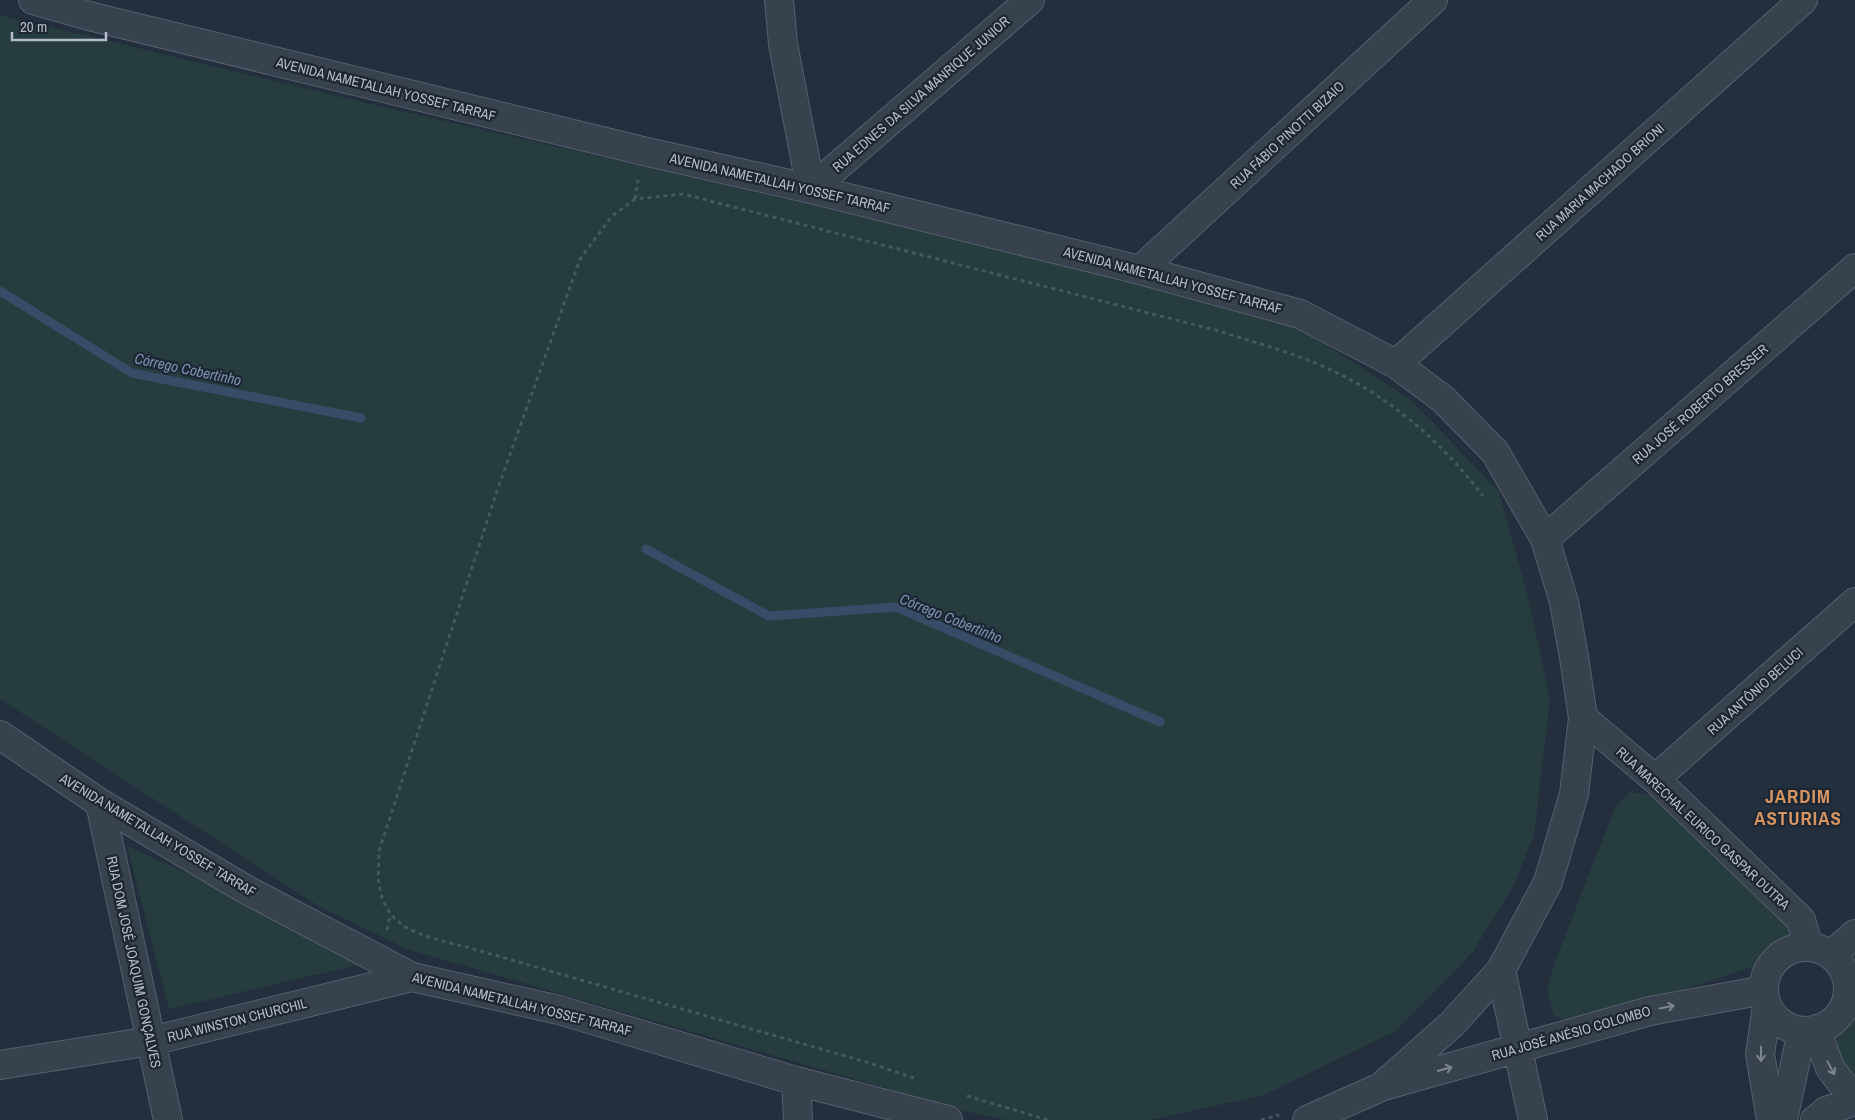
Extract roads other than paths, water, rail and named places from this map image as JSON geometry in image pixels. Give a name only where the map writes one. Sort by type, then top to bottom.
[{"type":"street","name":"AVENIDA NAMETALLAH YOSSEF TARRAF","points":[[34,0],[95,9],[643,151],[812,189],[1140,270],[1300,314],[1396,364],[1443,399],[1495,452],[1545,539],[1564,602],[1583,718],[1574,794],[1548,882],[1501,970],[1452,1024],[1381,1087],[1296,1116]]},
{"type":"street","points":[[779,0],[782,44],[812,189]]},
{"type":"street","name":"RUA EDNES DA SILVA MANRIQUE JUNIOR","points":[[812,189],[1030,0]]},
{"type":"street","name":"RUA FÁBIO PINOTTI BIZAIO","points":[[1140,270],[1433,0]]},
{"type":"street","name":"RUA MARIA MACHADO BRIONI","points":[[1396,364],[1803,0]]},
{"type":"street","name":"RUA JOSÉ ROBERTO BRESSER","points":[[1545,539],[1855,268]]},
{"type":"street","name":"RUA ANTÔNIO BELUCI","points":[[1655,779],[1855,602]]},
{"type":"street","name":"RUA MARECHAL EURICO GASPAR DUTRA","points":[[1583,718],[1655,779],[1801,920],[1835,964]]},
{"type":"street","name":"AVENIDA NAMETALLAH YOSSEF TARRAF","points":[[0,735],[100,803],[245,889],[412,977],[559,1010],[796,1081],[948,1120]]},
{"type":"street","name":"RUA DOM JOSÉ JOAQUIM GONÇALVES","points":[[100,803],[168,1120]]},
{"type":"street","points":[[1835,964],[1855,934]]},
{"type":"street","points":[[1765,998],[1775,1018],[1787,1027],[1809,1030],[1828,1024],[1838,1014],[1845,1002],[1848,989],[1835,964],[1792,949],[1777,958],[1767,973],[1760,1054],[1771,1120]]},
{"type":"street","points":[[1501,970],[1533,1120]]},
{"type":"street","name":"RUA WINSTON CHURCHIL","points":[[0,1065],[151,1041],[412,977]]},
{"type":"street","name":"RUA JOSÉ ANÉSIO COLOMBO","points":[[1381,1087],[1650,1011],[1765,998]]},
{"type":"street","points":[[1509,1004],[1533,1030],[1553,1038]]},
{"type":"street","points":[[1809,1030],[1830,1068],[1855,1101],[1826,1111],[1815,1120]]},
{"type":"street","points":[[1783,1120],[1809,1030]]},
{"type":"street","points":[[796,1081],[798,1120]]},
{"type":"waterway","name":"Córrego Cobertinho","points":[[0,291],[132,373],[361,418]]},
{"type":"waterway","name":"Córrego Cobertinho","points":[[646,549],[769,616],[896,607],[1160,722]]},
{"type":"district","name":"JARDIM ASTURIAS","points":[[1798,807]]}]
